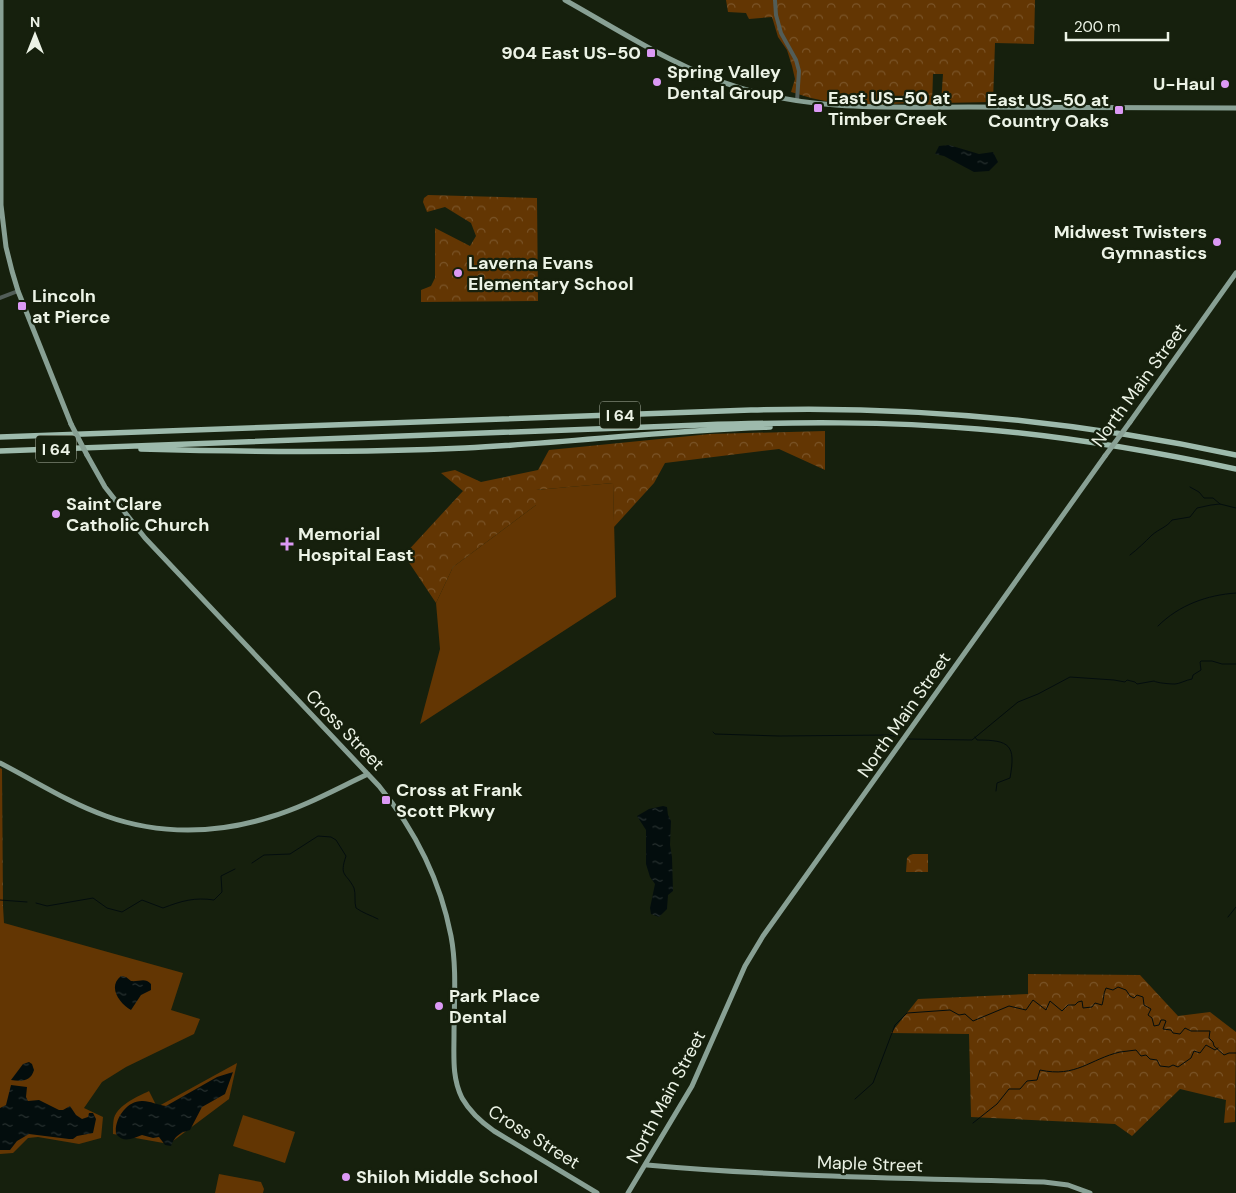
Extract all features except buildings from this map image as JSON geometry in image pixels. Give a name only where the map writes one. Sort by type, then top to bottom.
[{"type":"highway","name":"I 64","points":[[0,437],[744,410],[867,409],[945,413],[1051,423],[1133,435],[1236,455]]},
{"type":"highway","points":[[111,447],[181,450],[304,451],[456,448],[553,443],[714,429],[801,426],[825,422]]},
{"type":"highway","name":"I 64","points":[[0,451],[825,422],[1014,432],[1115,446],[1236,469]]},
{"type":"main road","name":"Cross Street","points":[[1,0],[1,205],[6,247],[18,291],[71,424],[86,455],[105,487],[145,538],[368,774],[398,810],[410,828],[434,876],[452,938],[454,974],[453,1066],[463,1099],[471,1112],[486,1126],[597,1193]]},
{"type":"main road","points":[[565,0],[651,49],[706,76],[741,88],[797,101],[868,108],[1236,108]]},
{"type":"main road","name":"North Main Street","points":[[628,1193],[692,1086],[745,966],[762,936],[1236,273]]},
{"type":"main road","points":[[0,763],[76,803],[106,816],[135,824],[172,830],[218,829],[271,817],[297,808],[368,774]]},
{"type":"main road","name":"Maple Street","points":[[647,1164],[712,1170],[849,1177],[1044,1182],[1068,1186],[1090,1193]]},
{"type":"street","points":[[775,0],[776,15],[781,33],[796,60],[799,72],[797,101]]},
{"type":"street","points":[[0,298],[18,291]]},
{"type":"green space","points":[[726,0],[1035,0],[1034,44],[995,43],[993,102],[941,103],[943,74],[933,74],[932,105],[908,103],[864,106],[839,104],[791,92],[795,79],[792,66],[787,50],[778,37],[772,17],[749,19],[746,13],[728,12]]},
{"type":"green space","points":[[428,195],[537,198],[538,301],[421,302],[421,290],[431,286],[435,278],[435,228],[470,246],[476,236],[471,223],[445,207],[427,212],[423,202],[424,198]]},
{"type":"green space","points":[[825,431],[825,470],[779,449],[665,463],[654,483],[614,527],[613,483],[536,490],[536,505],[453,567],[436,603],[404,555],[463,491],[441,473],[455,470],[481,482],[538,470],[549,450],[710,434]]},
{"type":"green space","points":[[613,483],[616,597],[420,724],[440,649],[436,603],[453,567],[536,505],[536,490]]},
{"type":"green space","points":[[0,768],[2,769],[3,906],[0,906]]},
{"type":"green space","points":[[913,854],[928,854],[928,872],[906,872],[907,858]]},
{"type":"green space","points":[[0,906],[3,906],[4,923],[183,973],[171,1010],[200,1019],[194,1034],[126,1067],[102,1082],[84,1108],[103,1117],[101,1138],[79,1144],[38,1137],[28,1138],[13,1153],[0,1154]]},
{"type":"green space","points":[[1028,974],[1140,975],[1178,1016],[1210,1012],[1236,1032],[1235,1122],[1224,1123],[1226,1100],[1180,1089],[1132,1136],[1115,1124],[971,1117],[969,1034],[891,1033],[918,999],[1028,994]]},
{"type":"green space","points":[[237,1063],[229,1099],[169,1144],[113,1134],[116,1113],[134,1098],[149,1091],[157,1107]]},
{"type":"green space","points":[[243,1115],[295,1132],[285,1163],[233,1146]]},
{"type":"green space","points":[[219,1174],[261,1182],[264,1189],[263,1193],[215,1193]]},
{"type":"water","points":[[949,145],[979,154],[993,152],[998,162],[989,171],[974,172],[944,156],[935,154],[939,146]]},
{"type":"water","points":[[667,807],[671,821],[670,845],[673,891],[668,895],[667,909],[659,917],[651,914],[650,908],[655,884],[650,877],[646,864],[646,830],[637,816],[649,809]]},
{"type":"water","points":[[121,976],[131,981],[144,980],[151,984],[151,990],[141,995],[131,1010],[119,1000],[115,990],[117,980]]},
{"type":"water","points":[[29,1062],[34,1070],[28,1079],[22,1081],[11,1080],[23,1064]]},
{"type":"water","points":[[233,1072],[225,1094],[202,1107],[190,1130],[178,1135],[171,1146],[165,1145],[159,1137],[153,1138],[142,1135],[125,1140],[116,1134],[119,1117],[132,1104],[146,1101],[166,1106],[217,1077]]},
{"type":"water","points":[[11,1085],[27,1087],[26,1097],[28,1101],[39,1100],[59,1110],[70,1106],[76,1115],[82,1119],[88,1117],[89,1113],[93,1113],[96,1119],[93,1133],[77,1136],[73,1139],[29,1134],[17,1141],[10,1150],[0,1150],[0,1108],[6,1105]]},
{"type":"waterway","points":[[1190,487],[1199,492],[1204,498],[1213,498],[1220,504]]},
{"type":"waterway","points":[[1130,555],[1172,520],[1190,517],[1197,508],[1220,504],[1236,508]]},
{"type":"waterway","points":[[1158,626],[1175,612],[1194,602],[1236,593]]},
{"type":"waterway","points":[[908,739],[972,740],[1018,702],[1070,677],[1125,682],[1127,680],[1137,684],[1154,681],[1175,684],[1192,679],[1193,675],[1201,670],[1201,661],[1236,664]]},
{"type":"waterway","points":[[713,732],[715,734],[779,736],[889,735],[899,737]]},
{"type":"waterway","points":[[975,737],[977,740],[1004,743],[1011,751],[1012,767],[1010,778],[997,783],[996,791]]},
{"type":"waterway","points":[[252,863],[264,855],[290,854],[318,836],[331,837],[336,840],[346,856],[343,871],[354,888],[356,908],[378,919]]},
{"type":"waterway","points":[[36,903],[47,906],[93,898],[107,908],[122,912],[142,900],[163,908],[188,900],[214,900],[222,892],[221,876],[235,869]]},
{"type":"waterway","points":[[0,900],[27,902]]},
{"type":"waterway","points":[[1228,917],[1236,907]]},
{"type":"waterway","points":[[855,1099],[873,1083],[895,1025],[907,1013],[950,1010],[959,1015],[965,1014],[973,1021],[1009,1006],[1026,1010],[1033,1000],[1046,1010],[1050,1001],[1062,1011],[1068,1005],[1075,1005],[1082,1001],[1083,1008],[1092,1007],[1095,1003],[1102,1005],[1106,988],[1113,990],[1118,987],[1126,990],[1134,998],[1137,995],[1143,997],[1144,1005],[1151,1009],[1148,1015],[1152,1018],[1154,1026],[1159,1025],[1161,1020],[1164,1020],[1166,1021],[1163,1029],[1171,1030],[1173,1033],[1180,1034],[1185,1028],[1191,1031],[1210,1031],[1209,1038],[1214,1046],[1224,1055],[1236,1053]]},
{"type":"waterway","points":[[973,1123],[997,1104],[1009,1089],[1020,1089],[1027,1081],[1037,1080],[1040,1070],[1053,1072],[1073,1070],[1109,1055],[1136,1050],[1141,1056],[1146,1055],[1150,1059],[1157,1060],[1160,1066],[1169,1067],[1173,1065],[1178,1067],[1191,1058],[1194,1051],[1200,1053],[1206,1045],[1215,1050],[1218,1048]]},
{"type":"place","name":"904 East US-50","points":[[651,53]]},
{"type":"place","name":"Spring Valley Dental Group","points":[[657,82]]},
{"type":"place","name":"U-Haul","points":[[1225,84]]},
{"type":"place","name":"East US-50 at Timber Creek","points":[[818,108]]},
{"type":"place","name":"East US-50 at Country Oaks","points":[[1119,110]]},
{"type":"place","name":"Midwest Twisters Gymnastics","points":[[1217,242]]},
{"type":"place","name":"Laverna Evans Elementary School","points":[[458,273]]},
{"type":"place","name":"Lincoln at Pierce","points":[[22,306]]},
{"type":"place","name":"Saint Clare Catholic Church","points":[[56,514]]},
{"type":"place","name":"Memorial Hospital East","points":[[287,544]]},
{"type":"place","name":"Cross at Frank Scott Pkwy","points":[[386,800]]},
{"type":"place","name":"Park Place Dental","points":[[439,1006]]},
{"type":"place","name":"Shiloh Middle School","points":[[346,1177]]}]
